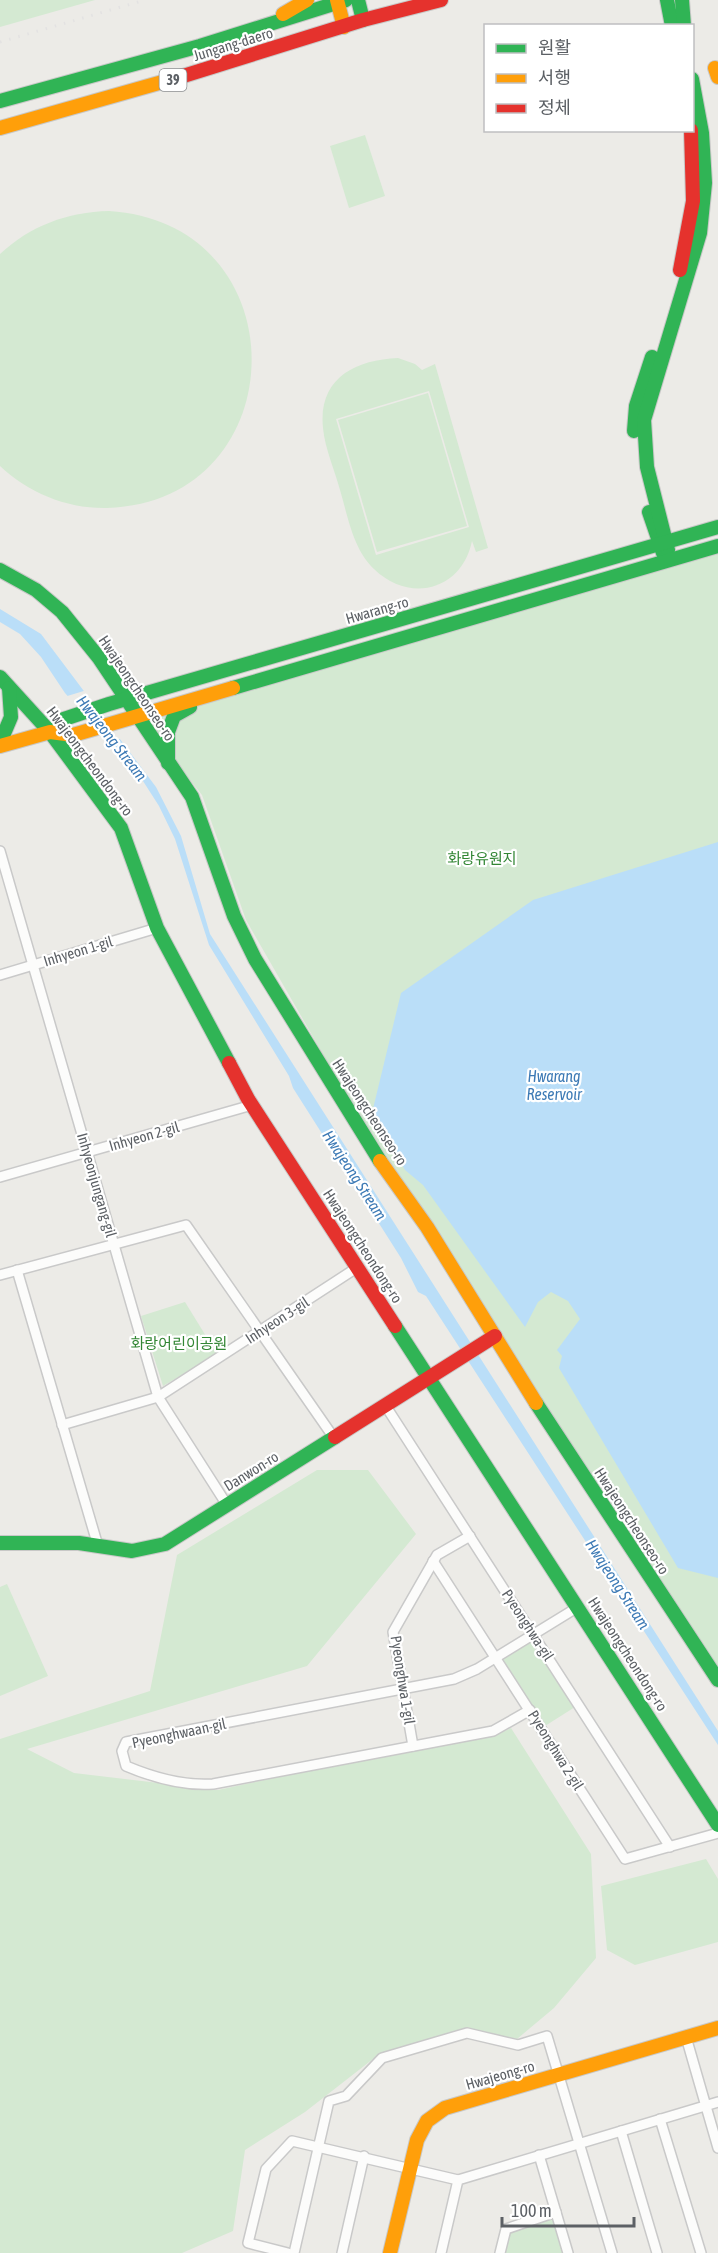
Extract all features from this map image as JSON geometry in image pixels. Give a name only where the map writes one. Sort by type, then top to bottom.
[{"type":"street","points":[[257,29],[306,0]]},
{"type":"street","points":[[358,0],[363,20]]},
{"type":"street","name":"Jungang-daero","points":[[0,129],[195,73],[363,20],[441,0]]},
{"type":"street","points":[[667,0],[672,24]]},
{"type":"street","points":[[682,0],[684,24]]},
{"type":"street","points":[[340,1],[344,27]]},
{"type":"street","name":"Jungang-daero","points":[[0,101],[257,29],[340,1]]},
{"type":"street","points":[[668,561],[644,466],[642,444],[644,420],[695,250],[703,210],[705,183],[702,133],[694,85]]},
{"type":"street","points":[[663,543],[634,459],[633,436],[636,406],[678,278],[692,224],[695,176],[691,132]]},
{"type":"street","name":"Hwarang-ro","points":[[50,732],[61,720],[109,704],[718,527]]},
{"type":"street","points":[[0,745],[50,732],[73,735],[718,546]]},
{"type":"street","name":"Hwajeongcheonseo-ro","points":[[0,570],[36,590],[62,612],[99,658],[192,797],[234,916],[255,959],[379,1159],[427,1227],[491,1338],[718,1680]]},
{"type":"street","points":[[0,745],[9,728],[14,709],[4,682]]},
{"type":"street","name":"Hwajeongcheondong-ro","points":[[4,682],[50,732],[121,828],[157,928],[252,1105],[718,1825]]},
{"type":"street","points":[[168,763],[168,732],[174,716],[180,710],[199,704],[216,694]]},
{"type":"street","name":"Inhyeonjungang-gil","points":[[0,851],[158,1397],[227,1505]]},
{"type":"street","name":"Inhyeon 1-gil","points":[[0,975],[157,928]]},
{"type":"street","name":"Inhyeon 2-gil","points":[[0,1177],[252,1105]]},
{"type":"street","points":[[0,1275],[186,1225],[334,1438]]},
{"type":"street","name":"Inhyeon 3-gil","points":[[63,1425],[158,1397],[358,1267]]},
{"type":"street","points":[[17,1270],[98,1546]]},
{"type":"street","name":"Danwon-ro","points":[[0,1543],[14,1541],[79,1543],[132,1551],[165,1544],[491,1338]]},
{"type":"street","name":"Pyeonghwa-gil","points":[[385,1405],[670,1846]]},
{"type":"street","points":[[0,1534],[0,1543]]},
{"type":"street","name":"Pyeonghwa 1-gil","points":[[413,1746],[393,1632],[437,1555],[470,1536]]},
{"type":"street","name":"Pyeonghwa 2-gil","points":[[433,1561],[625,1859],[718,1833]]},
{"type":"street","name":"Pyeonghwaan-gil","points":[[530,1710],[493,1731],[198,1785],[126,1766],[122,1751],[126,1742],[454,1678],[497,1658],[578,1608]]},
{"type":"street","name":"Hwajeong-ro","points":[[390,2253],[417,2140],[427,2121],[445,2108],[718,2028]]},
{"type":"street","points":[[294,2253],[329,2101],[346,2096],[382,2058],[467,2033],[518,2044],[547,2036],[612,2253]]},
{"type":"street","points":[[686,2037],[718,2148]]},
{"type":"street","points":[[288,2253],[248,2243],[266,2169],[292,2141],[319,2145],[458,2180],[718,2102]]},
{"type":"street","points":[[660,2119],[701,2253]]},
{"type":"street","points":[[621,2131],[657,2253]]},
{"type":"street","points":[[539,2155],[568,2253]]},
{"type":"street","points":[[342,2253],[364,2156]]},
{"type":"street","points":[[441,2253],[458,2180]]},
{"type":"street","points":[[500,2253],[506,2229],[556,2212]]},
{"type":"green space","points":[[0,0],[95,0],[0,27]]},
{"type":"green space","points":[[365,135],[385,196],[349,208],[330,146]]},
{"type":"green space","points":[[109,211],[172,227],[217,262],[243,309],[252,362],[242,415],[215,461],[170,494],[107,508],[92,508],[49,498],[23,484],[0,466],[0,254],[24,236],[50,222],[78,214]]},
{"type":"green space","points":[[398,358],[415,364],[422,370],[435,364],[488,548],[476,552],[472,541],[458,571],[446,581],[433,587],[403,586],[388,580],[367,561],[352,532],[326,444],[323,411],[326,397],[333,385],[342,375],[354,368]],"holes":[[[429,391],[469,527],[376,555],[336,419]]]},
{"type":"green space","points":[[428,393],[467,526],[377,552],[338,420]]},
{"type":"green space","name":"화랑유원지","points":[[718,543],[718,1672],[355,1110],[246,920],[202,795],[135,711]]},
{"type":"green space","name":"화랑어린이공원","points":[[185,1302],[217,1354],[163,1386],[141,1316]]},
{"type":"green space","points":[[317,1470],[368,1470],[416,1534],[307,1666],[27,1749],[74,1773],[218,1790],[361,1759],[494,1736],[511,1728],[591,1854],[596,1958],[554,2008],[517,2039],[468,2030],[373,2059],[305,2112],[245,2150],[233,2231],[182,2253],[0,2253],[0,1739],[150,1691],[177,1555]]},
{"type":"green space","points":[[7,1584],[48,1676],[0,1696],[0,1587]]},
{"type":"green space","points":[[532,1641],[575,1707],[545,1726],[502,1660]]},
{"type":"green space","points":[[706,1859],[718,1879],[718,1942],[635,1965],[607,1950],[601,1886]]},
{"type":"green space","points":[[554,2216],[566,2253],[504,2253],[508,2231]]},
{"type":"water","name":"Hwajeong Stream","points":[[0,609],[41,634],[156,787],[181,836],[210,934],[718,1731],[718,1745],[426,1296],[418,1292],[401,1258],[293,1088],[289,1076],[209,945],[175,839],[159,806],[143,781],[65,693],[41,657],[20,634],[0,622]]},
{"type":"water","name":"Hwarang Reservoir","points":[[718,842],[718,1578],[678,1568],[559,1368],[562,1356],[557,1350],[580,1319],[568,1301],[551,1292],[538,1302],[525,1327],[423,1185],[405,1170],[372,1113],[401,993],[533,900]]},
{"type":"pier","points":[[87,690],[123,738],[105,743],[64,697]]},
{"type":"railway","points":[[0,42],[145,0]]},
{"type":"traffic: fast","points":[[0,101],[200,46],[346,0]]},
{"type":"traffic: fast","points":[[358,0],[363,20]]},
{"type":"traffic: fast","points":[[667,0],[672,24]]},
{"type":"traffic: fast","points":[[682,0],[684,24]]},
{"type":"traffic: fast","points":[[668,550],[647,467],[644,420],[700,233],[705,183],[702,133],[694,90]]},
{"type":"traffic: fast","points":[[634,431],[636,406],[652,357]]},
{"type":"traffic: fast","points":[[649,512],[663,553]]},
{"type":"traffic: fast","points":[[50,732],[61,720],[109,704],[718,527]]},
{"type":"traffic: fast","points":[[233,688],[718,546]]},
{"type":"traffic: fast","points":[[0,570],[36,590],[62,612],[99,658],[192,797],[234,916],[255,959],[380,1161]]},
{"type":"traffic: fast","points":[[0,677],[50,732],[121,828],[157,928],[229,1063]]},
{"type":"traffic: fast","points":[[0,743],[11,717],[9,688]]},
{"type":"traffic: fast","points":[[168,763],[168,732],[174,716],[190,707]]},
{"type":"traffic: fast","points":[[395,1326],[718,1825]]},
{"type":"traffic: fast","points":[[536,1403],[718,1680]]},
{"type":"traffic: fast","points":[[0,1543],[79,1543],[132,1551],[165,1544],[335,1437]]},
{"type":"traffic: slow","points":[[283,14],[307,0]]},
{"type":"traffic: slow","points":[[337,0],[344,27]]},
{"type":"traffic: slow","points":[[715,68],[718,77]]},
{"type":"traffic: slow","points":[[0,128],[180,77]]},
{"type":"traffic: slow","points":[[0,746],[50,732],[73,735],[233,688]]},
{"type":"traffic: slow","points":[[380,1161],[427,1227],[536,1403]]},
{"type":"traffic: slow","points":[[390,2253],[417,2140],[427,2121],[445,2108],[718,2028]]},
{"type":"traffic: jam","points":[[180,77],[363,20],[441,0]]},
{"type":"traffic: jam","points":[[680,270],[693,201],[691,132]]},
{"type":"traffic: jam","points":[[229,1063],[248,1099],[395,1326]]},
{"type":"traffic: jam","points":[[335,1437],[495,1336]]}]
